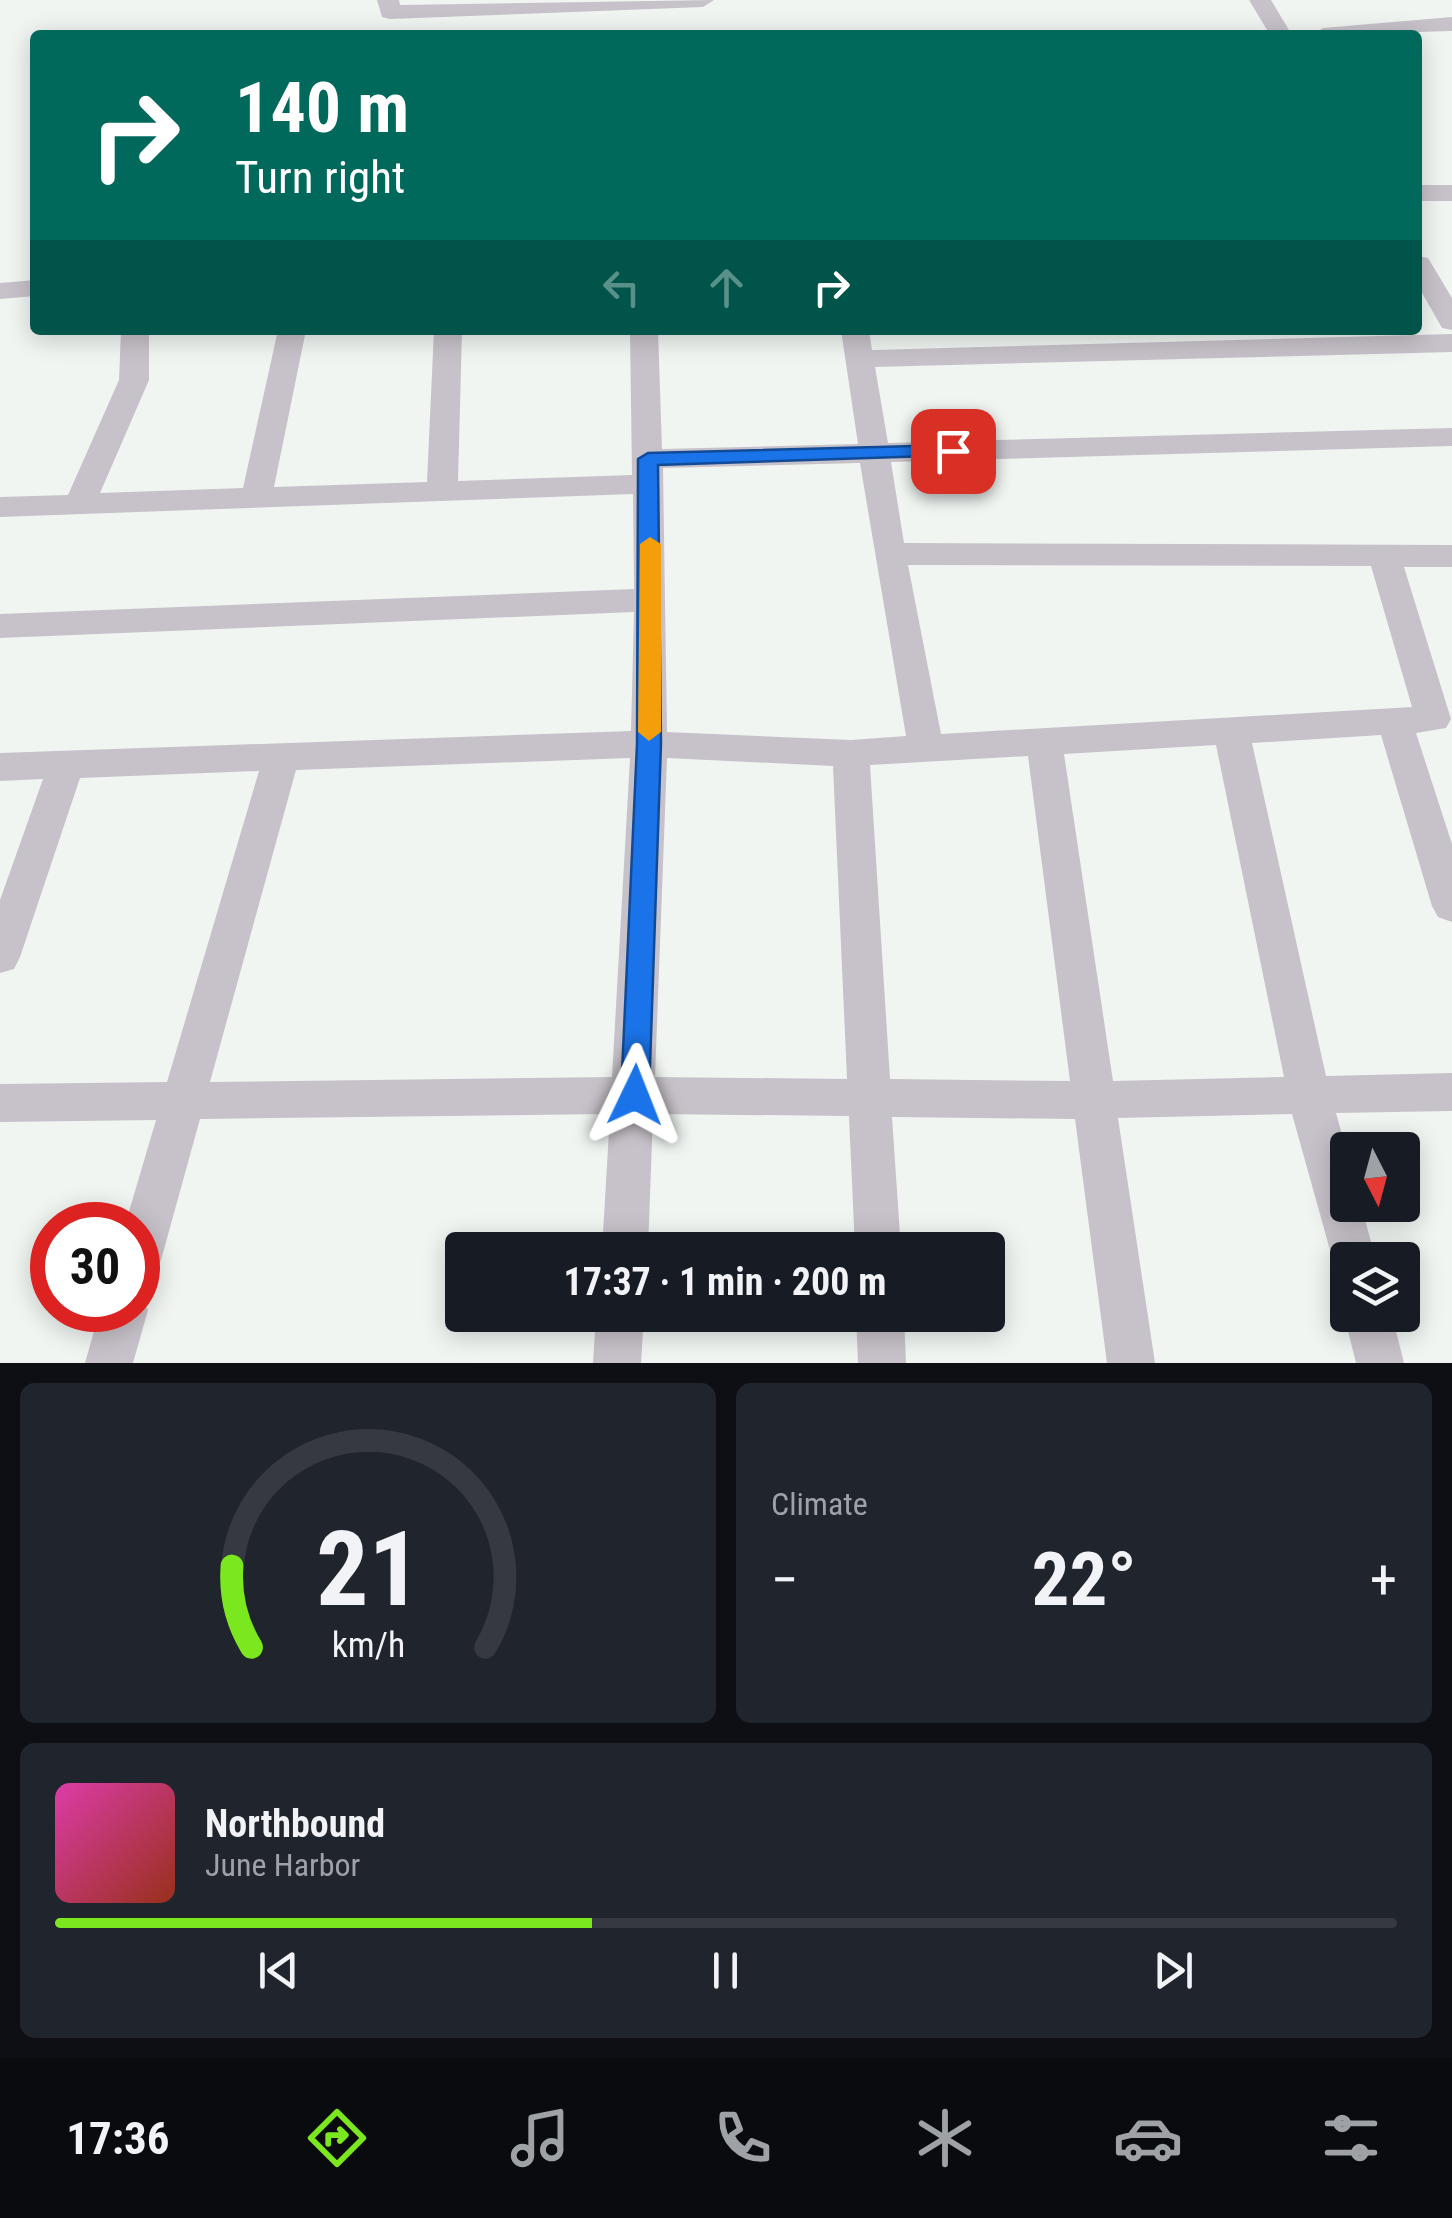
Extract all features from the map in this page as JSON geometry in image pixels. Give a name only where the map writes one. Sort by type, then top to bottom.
[{"type":"street","points":[[388,0],[390,12],[635,12],[703,0]]},
{"type":"street","points":[[1260,0],[1278,30]]},
{"type":"street","points":[[1422,30],[1449,29]]},
{"type":"street","points":[[1422,194],[1452,193]]},
{"type":"street","points":[[1422,263],[1452,262]]},
{"type":"street","points":[[1422,270],[1452,322]]},
{"type":"street","points":[[0,291],[30,288]]},
{"type":"street","points":[[80,504],[134,380],[136,335]]},
{"type":"street","points":[[256,498],[292,350],[292,335]]},
{"type":"street","points":[[442,491],[448,335]]},
{"type":"street","points":[[626,1232],[635,1095],[652,600],[644,335]]},
{"type":"street","points":[[926,749],[857,344],[1309,338],[1452,343]]},
{"type":"street","points":[[0,507],[442,491],[876,453],[1452,437]]},
{"type":"street","points":[[890,554],[1452,556]]},
{"type":"street","points":[[0,766],[649,744],[850,753],[1434,719],[1384,556]]},
{"type":"street","points":[[0,626],[652,600]]},
{"type":"street","points":[[1395,722],[1452,906]]},
{"type":"street","points":[[1231,731],[1309,1095],[1348,1242]]},
{"type":"street","points":[[1044,742],[1132,1363]]},
{"type":"street","points":[[850,753],[877,1232]]},
{"type":"street","points":[[154,1202],[280,758]]},
{"type":"street","points":[[0,957],[66,766]]},
{"type":"street","points":[[0,1103],[635,1095],[1095,1100],[1452,1092]]},
{"type":"street","points":[[109,1363],[118,1332]]},
{"type":"street","points":[[617,1363],[619,1332]]},
{"type":"street","points":[[881,1332],[882,1363]]},
{"type":"street","points":[[1372,1332],[1380,1363]]},
{"type":"slow traffic","points":[[649,732],[650,544]]},
{"type":"route","points":[[635,1095],[652,600],[648,459],[953,451]]}]
